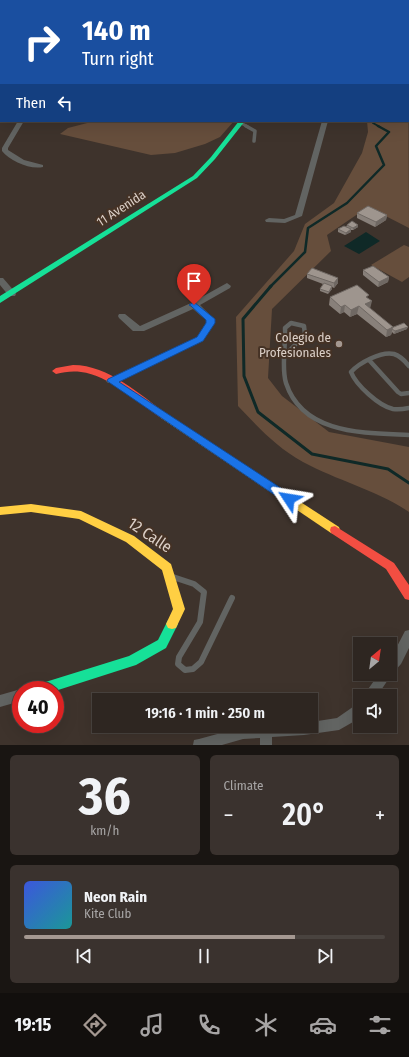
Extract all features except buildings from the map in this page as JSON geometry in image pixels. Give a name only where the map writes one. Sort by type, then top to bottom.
[{"type":"street","points":[[20,122],[5,148],[5,151],[11,156],[31,164],[41,166]]},
{"type":"street","name":"11 Avenida","points":[[0,300],[12,294],[194,177],[213,158],[242,122]]},
{"type":"street","points":[[269,220],[285,222],[298,216],[325,122]]},
{"type":"street","points":[[0,280],[12,294]]},
{"type":"street","points":[[122,316],[136,329],[141,329],[194,305],[227,286]]},
{"type":"street","points":[[111,381],[200,339],[210,323],[210,319],[194,305]]},
{"type":"street","points":[[56,371],[76,367],[94,372],[111,381],[390,566],[409,595]]},
{"type":"street","name":"12 Calle","points":[[0,511],[30,508],[82,515],[130,539],[168,567],[179,609],[162,644],[132,661],[64,682]]},
{"type":"street","points":[[397,658],[409,636]]},
{"type":"street","points":[[374,689],[381,681]]},
{"type":"street","points":[[0,701],[12,698]]},
{"type":"street","points":[[318,727],[339,724],[353,715]]},
{"type":"street","points":[[199,745],[240,733]]},
{"type":"street","points":[[266,733],[266,745]]},
{"type":"lane","points":[[242,122],[256,131],[254,141]]},
{"type":"lane","points":[[286,354],[305,335],[306,330],[304,326],[298,323],[287,325],[285,328],[286,382],[302,410],[313,419],[337,430],[409,435]]},
{"type":"lane","points":[[409,366],[401,358],[393,354],[387,354],[354,367],[351,372],[353,377],[382,406],[394,410],[409,408]]},
{"type":"lane","points":[[369,360],[398,392],[402,394],[409,393]]},
{"type":"lane","points":[[170,576],[200,586],[204,592],[200,622],[179,657],[178,664],[185,670],[193,669],[201,662],[232,598]]},
{"type":"shaded area","points":[[91,122],[233,122],[220,137],[205,144],[175,153],[151,155],[60,134],[68,128]]},
{"type":"shaded area","points":[[367,122],[409,122],[409,228],[368,207],[327,235],[331,251],[272,309],[268,378],[282,396],[329,432],[409,447],[409,512],[397,504],[316,469],[293,456],[268,437],[238,406],[236,317],[294,251],[305,224],[334,203],[362,153],[368,132]]},
{"type":"shaded area","points":[[404,245],[409,247],[409,277],[402,282],[371,265]]},
{"type":"water","points":[[366,232],[380,241],[359,254],[344,246]]},
{"type":"waterway","points":[[374,122],[373,123],[380,127]]},
{"type":"waterway","points":[[271,286],[305,252],[308,228],[347,203],[384,165],[376,146],[389,132],[378,126]]},
{"type":"waterway","points":[[271,286],[243,319],[244,376],[258,412],[312,454],[388,469],[409,483]]},
{"type":"traffic: fast","points":[[0,300],[195,177],[213,158],[241,122]]},
{"type":"traffic: fast","points":[[64,682],[132,661],[162,644],[172,624]]},
{"type":"traffic: slow","points":[[164,416],[335,530]]},
{"type":"traffic: slow","points":[[0,511],[31,508],[81,515],[130,539],[167,567],[179,609],[172,624]]},
{"type":"traffic: jam","points":[[56,371],[77,368],[104,376],[164,416]]},
{"type":"traffic: jam","points":[[335,530],[390,566],[409,595]]},
{"type":"place","name":"Colegio de Profesionales","points":[[339,344]]},
{"type":"route","points":[[194,305],[210,319],[210,323],[200,339],[111,381],[289,499]]}]
